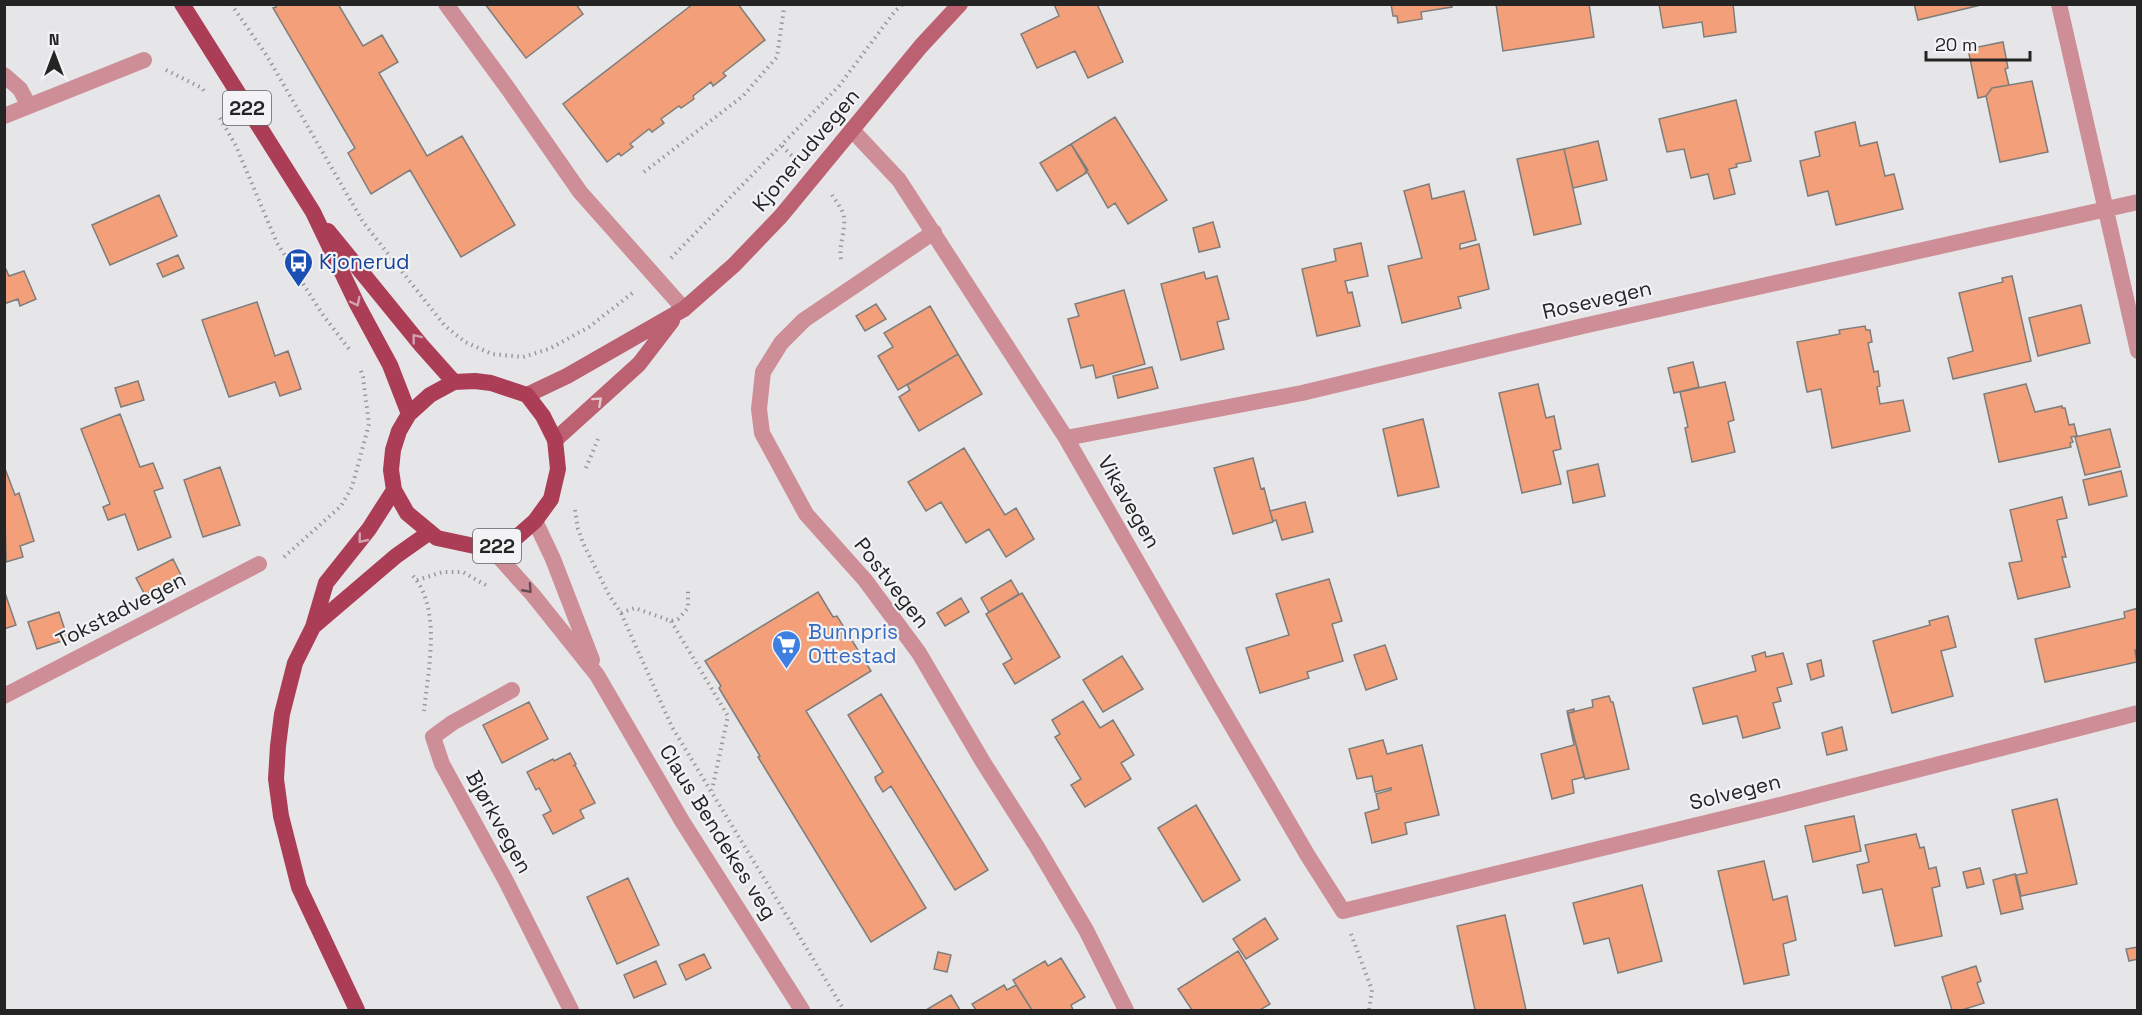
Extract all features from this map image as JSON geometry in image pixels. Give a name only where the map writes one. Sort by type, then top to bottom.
[{"type":"main road","name":"222","points":[[182,4],[313,212],[357,304],[390,365],[409,414]]},
{"type":"main road","name":"Kjonerudvegen","points":[[555,440],[639,364],[680,313],[734,265],[781,216],[921,46],[960,4]]},
{"type":"main road","name":"222","points":[[313,212],[454,382]]},
{"type":"main road","name":"Kjonerudvegen","points":[[527,395],[567,376],[680,313]]},
{"type":"main road","name":"222","points":[[454,382],[491,383],[527,395],[543,416],[555,440],[558,469],[551,499],[535,521],[518,536],[497,546],[479,547],[437,538],[407,513],[394,490],[391,470],[393,450],[399,431],[409,414],[430,395],[454,382]]},
{"type":"main road","points":[[357,1011],[319,935],[299,887],[281,816],[278,789],[278,746],[282,714],[295,663],[313,627],[326,583],[369,529],[394,490]]},
{"type":"main road","points":[[313,627],[396,556],[430,532]]},
{"type":"street","points":[[446,4],[580,192],[654,275],[680,313]]},
{"type":"street","points":[[2059,4],[2138,351]]},
{"type":"street","points":[[4,116],[144,60]]},
{"type":"street","points":[[4,75],[21,89],[29,106]]},
{"type":"street","name":"Vikavegen","points":[[853,131],[898,180],[1066,438],[1234,729],[1343,911]]},
{"type":"street","name":"Rosevegen","points":[[1066,438],[1302,393],[1583,326],[2138,202]]},
{"type":"street","name":"Postvegen","points":[[934,232],[804,320],[781,343],[763,372],[759,409],[762,433],[806,514],[865,580],[919,653],[1086,930],[1126,1011]]},
{"type":"street","name":"Claus Bendekes veg","points":[[535,521],[553,560],[597,675]]},
{"type":"street","name":"Claus Bendekes veg","points":[[489,546],[533,595],[597,675],[682,820],[802,1011]]},
{"type":"street","name":"Tokstadvegen","points":[[4,696],[259,564]]},
{"type":"street","points":[[433,737],[452,723],[512,690]]},
{"type":"street","name":"Solvegen","points":[[1343,911],[1784,804],[2138,713]]},
{"type":"street","name":"Bjørkvegen","points":[[433,737],[442,764],[506,881],[571,1011]]},
{"type":"path","points":[[231,4],[267,56],[363,222],[445,326],[465,342],[492,354],[523,357],[549,349],[589,327],[654,275],[839,86],[903,4]]},
{"type":"path","points":[[891,4],[896,11]]},
{"type":"path","points":[[644,172],[743,96],[777,57],[784,8]]},
{"type":"path","points":[[144,60],[202,88],[207,98]]},
{"type":"path","points":[[219,117],[236,146],[277,243],[323,315],[356,358],[363,377],[369,424],[352,487],[341,506],[286,556],[259,564]]},
{"type":"path","points":[[782,146],[801,165]]},
{"type":"path","points":[[828,188],[844,216],[843,240],[839,254],[842,262]]},
{"type":"path","points":[[585,473],[602,431]]},
{"type":"path","points":[[577,501],[575,510],[578,529],[609,595],[621,613],[672,727],[844,1011]]},
{"type":"path","points":[[433,737],[424,712],[432,631],[426,599],[417,580],[442,572],[463,572],[488,587],[497,588]]},
{"type":"path","points":[[621,613],[635,608],[671,621],[678,619],[688,608],[688,588]]},
{"type":"path","points":[[671,621],[728,716],[711,791]]},
{"type":"path","points":[[1343,911],[1372,990],[1369,1011]]},
{"type":"building","points":[[274,4],[338,4],[363,46],[382,35],[398,62],[379,73],[427,156],[462,136],[515,225],[461,257],[410,170],[371,194],[348,153],[355,148],[273,8],[276,7]]},
{"type":"building","points":[[485,4],[576,4],[583,14],[526,58]]},
{"type":"building","points":[[693,4],[738,4],[765,40],[723,73],[726,76],[713,86],[711,82],[693,96],[694,99],[661,119],[664,123],[652,132],[649,129],[630,144],[633,147],[607,162],[563,104]]},
{"type":"building","points":[[1054,4],[1097,4],[1123,62],[1088,78],[1075,51],[1037,68],[1021,34],[1059,16]]},
{"type":"building","points":[[1391,4],[1452,4],[1452,7],[1421,12],[1422,19],[1398,23],[1397,16],[1393,16]]},
{"type":"building","points":[[1496,4],[1589,4],[1594,37],[1503,51]]},
{"type":"building","points":[[1659,4],[1733,4],[1736,32],[1704,37],[1702,22],[1663,28]]},
{"type":"building","points":[[1914,4],[1985,4],[1918,20]]},
{"type":"building","points":[[2003,42],[2009,85],[1992,88],[1986,96],[1978,98],[1968,49]]},
{"type":"building","points":[[2032,81],[2048,152],[2000,162],[1986,96],[1992,88]]},
{"type":"building","points":[[1736,100],[1751,161],[1736,164],[1737,167],[1729,169],[1735,194],[1714,199],[1708,174],[1691,178],[1684,149],[1667,152],[1659,119]]},
{"type":"building","points":[[1115,117],[1167,200],[1128,224],[1115,203],[1108,208],[1071,144]]},
{"type":"building","points":[[1855,122],[1860,146],[1877,142],[1885,176],[1894,174],[1903,209],[1836,225],[1828,191],[1808,196],[1800,161],[1820,156],[1815,132]]},
{"type":"building","points":[[1598,141],[1607,180],[1573,188],[1564,149]]},
{"type":"building","points":[[1071,144],[1088,170],[1057,191],[1040,163]]},
{"type":"building","points":[[1564,149],[1581,224],[1534,235],[1517,159]]},
{"type":"building","points":[[1429,184],[1432,199],[1464,191],[1476,240],[1460,244],[1460,249],[1479,244],[1489,289],[1458,297],[1461,308],[1402,323],[1388,266],[1422,258],[1404,191]]},
{"type":"building","points":[[159,195],[177,236],[110,265],[92,225]]},
{"type":"building","points":[[1213,222],[1220,247],[1199,252],[1193,228]]},
{"type":"building","points":[[1361,243],[1368,276],[1345,281],[1348,293],[1352,292],[1360,326],[1317,336],[1302,269],[1336,261],[1334,249]]},
{"type":"building","points":[[178,255],[184,268],[163,277],[157,264]]},
{"type":"building","points":[[4,265],[9,276],[24,271],[36,299],[20,306],[18,299],[4,304]]},
{"type":"building","points":[[1204,272],[1206,279],[1217,276],[1229,319],[1217,322],[1224,349],[1181,360],[1161,284]]},
{"type":"building","points":[[2012,276],[2031,361],[1953,379],[1948,358],[1973,351],[1959,293],[2003,282],[2002,278]]},
{"type":"building","points":[[1124,290],[1145,364],[1096,378],[1093,365],[1081,368],[1068,319],[1079,316],[1075,304]]},
{"type":"building","points":[[257,302],[275,356],[288,351],[301,389],[280,396],[275,382],[229,397],[202,320]]},
{"type":"building","points":[[876,304],[886,319],[865,331],[856,316]]},
{"type":"building","points":[[2081,305],[2090,343],[2038,356],[2029,318]]},
{"type":"building","points":[[930,306],[958,354],[898,390],[878,356],[893,347],[884,333]]},
{"type":"building","points":[[1865,326],[1866,330],[1870,330],[1872,342],[1868,343],[1874,372],[1878,371],[1880,386],[1877,387],[1880,404],[1903,400],[1910,431],[1832,448],[1821,389],[1807,392],[1797,342],[1840,334],[1839,330]]},
{"type":"building","points":[[958,354],[982,394],[919,431],[899,397],[910,390],[907,385]]},
{"type":"building","points":[[1693,362],[1699,387],[1674,393],[1668,368]]},
{"type":"building","points":[[1152,367],[1158,388],[1118,398],[1113,376]]},
{"type":"building","points":[[138,381],[144,400],[121,407],[115,388]]},
{"type":"building","points":[[1725,382],[1734,420],[1728,422],[1735,452],[1692,462],[1685,428],[1688,427],[1680,392]]},
{"type":"building","points":[[1538,384],[1546,418],[1554,416],[1561,449],[1553,451],[1561,484],[1522,493],[1499,393]]},
{"type":"building","points":[[2026,384],[2035,412],[2062,406],[2065,408],[2069,425],[2074,424],[2077,436],[2071,437],[2073,442],[2070,443],[2071,447],[1999,462],[1984,394]]},
{"type":"building","points":[[120,414],[140,467],[153,463],[163,488],[154,491],[171,537],[138,550],[125,514],[108,520],[103,507],[110,504],[81,429]]},
{"type":"building","points":[[1423,419],[1439,487],[1398,496],[1383,429]]},
{"type":"building","points":[[2110,429],[2120,467],[2085,475],[2075,437]]},
{"type":"building","points":[[964,448],[1005,515],[1016,508],[1034,539],[1006,557],[989,529],[966,543],[941,502],[926,511],[908,482]]},
{"type":"building","points":[[1253,458],[1273,522],[1233,534],[1214,468]]},
{"type":"building","points":[[1598,464],[1605,496],[1573,503],[1567,471]]},
{"type":"building","points":[[4,466],[15,495],[19,493],[34,541],[20,546],[23,557],[6,562]]},
{"type":"building","points":[[220,467],[240,525],[203,537],[184,480]]},
{"type":"building","points":[[2121,471],[2127,496],[2089,505],[2083,480]]},
{"type":"building","points":[[2062,497],[2067,518],[2057,520],[2066,557],[2062,557],[2070,587],[2018,599],[2009,563],[2022,561],[2010,510]]},
{"type":"building","points":[[1305,502],[1313,532],[1282,540],[1276,520],[1273,521],[1270,511]]},
{"type":"building","points":[[173,559],[182,577],[145,595],[136,578]]},
{"type":"building","points":[[1329,579],[1342,621],[1332,624],[1343,661],[1307,672],[1309,678],[1260,693],[1246,648],[1289,635],[1276,594]]},
{"type":"building","points":[[1011,580],[1019,594],[989,612],[981,598]]},
{"type":"building","points":[[4,590],[16,625],[4,629]]},
{"type":"building","points":[[818,592],[833,617],[837,616],[871,671],[806,711],[926,908],[871,942],[758,757],[760,756],[705,661]]},
{"type":"building","points":[[1022,593],[1060,657],[1015,684],[1003,664],[1012,659],[986,614]]},
{"type":"building","points":[[961,598],[969,612],[945,626],[937,613]]},
{"type":"building","points":[[2138,608],[2138,649],[2135,650],[2137,662],[2045,682],[2035,639],[2125,618],[2124,612]]},
{"type":"building","points":[[59,612],[68,639],[37,649],[28,622]]},
{"type":"building","points":[[1948,616],[1956,647],[1941,651],[1953,696],[1892,713],[1873,641],[1930,625],[1929,621]]},
{"type":"building","points":[[1385,645],[1397,679],[1366,690],[1354,655]]},
{"type":"building","points":[[1765,652],[1766,657],[1783,653],[1792,684],[1777,688],[1781,701],[1773,703],[1780,728],[1743,738],[1737,716],[1703,724],[1693,688],[1756,671],[1752,656]]},
{"type":"building","points":[[1122,656],[1143,689],[1103,712],[1083,680]]},
{"type":"building","points":[[1821,660],[1824,676],[1811,680],[1807,664]]},
{"type":"building","points":[[881,694],[988,870],[955,890],[891,786],[883,792],[876,781],[875,777],[883,772],[848,715]]},
{"type":"building","points":[[1609,696],[1613,702],[1629,769],[1585,779],[1568,713],[1593,707],[1592,700]]},
{"type":"building","points":[[1083,701],[1100,728],[1113,720],[1134,755],[1121,763],[1131,779],[1085,807],[1071,785],[1081,779],[1055,737],[1060,734],[1052,720]]},
{"type":"building","points":[[529,702],[548,739],[502,763],[483,725]]},
{"type":"building","points":[[1574,709],[1574,712],[1568,713],[1584,777],[1572,780],[1574,793],[1552,799],[1541,754],[1574,745],[1567,711]]},
{"type":"building","points":[[1842,727],[1847,750],[1827,755],[1822,733]]},
{"type":"building","points":[[1383,740],[1387,754],[1422,745],[1439,815],[1405,823],[1407,834],[1372,843],[1365,813],[1379,809],[1376,794],[1391,790],[1391,788],[1375,792],[1372,776],[1357,779],[1349,749]]},
{"type":"building","points":[[570,753],[576,764],[573,766],[575,765],[595,803],[580,810],[584,818],[553,834],[543,815],[551,811],[539,788],[536,790],[527,772]]},
{"type":"building","points":[[2057,799],[2077,884],[2021,896],[2016,875],[2027,873],[2012,810]]},
{"type":"building","points":[[1196,805],[1240,880],[1203,902],[1158,828]]},
{"type":"building","points":[[1854,816],[1861,851],[1813,862],[1805,826]]},
{"type":"building","points":[[1916,834],[1920,848],[1924,847],[1929,869],[1936,867],[1940,886],[1932,888],[1942,936],[1895,946],[1882,889],[1863,893],[1857,865],[1869,862],[1865,845]]},
{"type":"building","points":[[1764,861],[1773,900],[1787,896],[1796,940],[1783,944],[1789,975],[1744,984],[1718,871]]},
{"type":"building","points":[[1980,868],[1984,884],[1967,888],[1963,872]]},
{"type":"building","points":[[2015,874],[2023,909],[2001,914],[1993,880]]},
{"type":"building","points":[[628,878],[659,945],[617,964],[587,897]]},
{"type":"building","points":[[1642,885],[1662,961],[1618,973],[1609,938],[1584,944],[1573,903]]},
{"type":"building","points":[[1505,915],[1526,1010],[1475,1010],[1457,926]]},
{"type":"building","points":[[1265,918],[1278,939],[1246,959],[1233,939]]},
{"type":"building","points":[[2138,947],[2138,959],[2129,961],[2126,949]]},
{"type":"building","points":[[1238,951],[1270,1004],[1260,1010],[1192,1010],[1178,989]]},
{"type":"building","points":[[938,952],[951,955],[947,972],[934,969]]},
{"type":"building","points":[[704,954],[711,968],[686,980],[679,965]]},
{"type":"building","points":[[1061,958],[1085,997],[1071,1005],[1073,1010],[1032,1010],[1013,980],[1045,961],[1048,966]]},
{"type":"building","points":[[656,961],[666,984],[634,998],[624,975]]},
{"type":"building","points":[[1976,966],[1981,981],[1977,983],[1984,1003],[1962,1010],[1952,1010],[1942,977]]},
{"type":"building","points":[[1004,985],[1007,990],[1016,985],[1032,1010],[976,1010],[972,1004]]},
{"type":"building","points":[[951,995],[960,1010],[926,1010]]},
{"type":"place","name":"Kjonerud","points":[[298,288]]},
{"type":"place","name":"Bunnpris Ottestad","points":[[787,670]]}]
